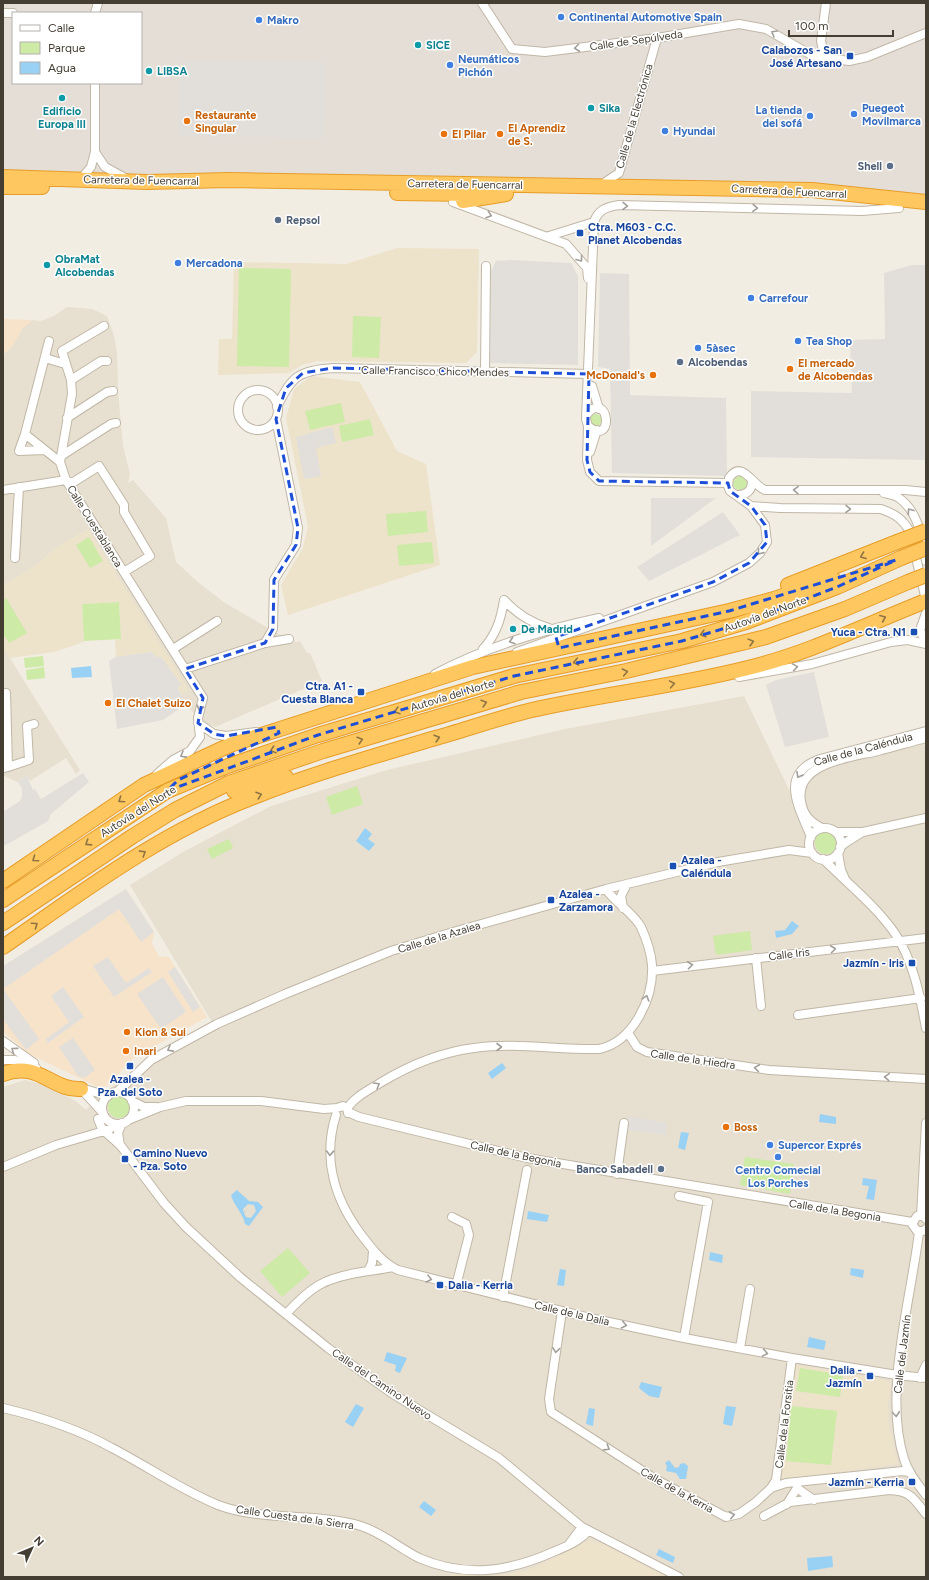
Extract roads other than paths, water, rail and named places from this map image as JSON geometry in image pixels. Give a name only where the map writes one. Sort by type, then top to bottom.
[{"type":"highway","name":"Carretera de Fuencarral","points":[[3,177],[140,182],[229,180],[812,190],[926,202]]},
{"type":"highway","name":"Carretera de Fuencarral","points":[[3,187],[133,187],[817,200],[926,211]]},
{"type":"highway","points":[[453,202],[506,194]]},
{"type":"highway","points":[[676,622],[771,592],[926,531]]},
{"type":"highway","name":"Autovía del Norte","points":[[3,900],[167,791],[225,767],[318,735],[514,676],[682,641],[746,622],[837,588],[926,548]]},
{"type":"highway","points":[[3,882],[144,785],[230,745],[473,667],[774,599],[867,567],[899,559]]},
{"type":"highway","name":"Autovía del Norte","points":[[3,923],[133,836],[175,810],[229,783],[330,749],[521,692],[626,671],[766,638],[926,575]]},
{"type":"highway","points":[[3,947],[107,875],[155,844],[201,820],[251,798],[365,759],[532,710],[701,679],[750,668],[811,649],[926,600]]},
{"type":"highway","points":[[167,791],[178,780],[267,738],[437,682],[444,676]]},
{"type":"highway","points":[[175,810],[251,785],[365,759]]},
{"type":"highway","points":[[3,1074],[23,1070],[35,1072],[73,1089],[80,1089]]},
{"type":"street","name":"Calle de Sepúlveda","points":[[482,3],[512,49],[545,52],[657,38],[739,24],[766,29],[807,53],[825,59],[849,61],[867,57],[926,33]]},
{"type":"street","points":[[825,59],[821,41],[826,3]]},
{"type":"street","name":"Calle de la Electrónica","points":[[600,186],[619,173],[657,38]]},
{"type":"street","points":[[807,53],[821,41]]},
{"type":"street","points":[[81,179],[91,167],[95,152],[95,84]]},
{"type":"street","points":[[95,152],[105,167],[120,176],[140,182]]},
{"type":"street","points":[[453,202],[549,236],[566,244],[587,268],[591,304]]},
{"type":"street","points":[[728,483],[599,481],[590,472],[587,460],[588,426],[586,419],[594,222],[596,215],[605,208],[619,205],[862,211],[899,208]]},
{"type":"street","points":[[549,236],[594,222]]},
{"type":"street","points":[[485,372],[486,266]]},
{"type":"street","name":"Calle Cuestablanca","points":[[104,326],[62,351],[71,380],[72,394],[60,459],[66,480],[203,698],[198,718],[200,737],[190,751],[173,760],[144,785]]},
{"type":"street","points":[[44,450],[19,452],[49,341]]},
{"type":"street","points":[[45,358],[66,364]]},
{"type":"street","points":[[71,380],[101,361],[107,361]]},
{"type":"street","name":"Calle Francisco Chico Mendes","points":[[268,393],[286,388],[304,373],[333,368],[589,374]]},
{"type":"street","points":[[589,374],[599,409]]},
{"type":"street","name":"Calle Francisco Chico Mendes","points":[[278,407],[286,388]]},
{"type":"street","points":[[265,643],[273,630],[274,580],[296,545],[298,528],[282,443],[276,419],[278,407],[275,400],[268,393],[259,390],[246,394],[239,405],[239,418],[243,424],[249,428],[262,430],[275,436],[282,443]]},
{"type":"street","points":[[67,418],[107,392],[113,392]]},
{"type":"street","points":[[587,414],[593,409],[599,409],[605,412],[607,419],[605,426],[597,430],[587,460]]},
{"type":"street","points":[[262,430],[272,424],[276,419]]},
{"type":"street","points":[[25,434],[44,450],[60,459],[111,424],[116,423]]},
{"type":"street","points":[[588,426],[597,430]]},
{"type":"street","name":"Calle Cuestablanca","points":[[3,490],[66,480],[72,483],[99,466],[124,505],[124,512],[150,556],[124,572]]},
{"type":"street","points":[[473,667],[714,582],[749,563],[760,553],[767,542],[765,525],[751,506],[739,495],[730,491],[728,483],[732,474],[740,471],[748,474],[758,487],[765,490],[905,490],[926,492]]},
{"type":"street","points":[[739,495],[747,493],[750,490],[752,481]]},
{"type":"street","points":[[15,558],[19,488]]},
{"type":"street","points":[[877,491],[898,498],[912,512],[920,528],[926,561]]},
{"type":"street","points":[[751,506],[780,508],[881,509],[895,514],[904,522],[910,532],[926,600]]},
{"type":"street","points":[[482,650],[489,643],[501,620],[504,600],[515,611],[535,624],[550,628]]},
{"type":"street","points":[[410,687],[482,650],[550,628],[632,611]]},
{"type":"street","points":[[926,617],[920,630],[926,643]]},
{"type":"street","points":[[173,649],[217,621]]},
{"type":"street","points":[[186,669],[265,643],[289,639]]},
{"type":"street","points":[[701,679],[719,680],[812,664],[891,642],[908,640],[926,643]]},
{"type":"street","points":[[6,693],[6,768],[29,760],[27,726],[34,724]]},
{"type":"street","points":[[198,723],[214,734],[226,736],[271,731]]},
{"type":"street","name":"Calle de la Caléndula","points":[[810,838],[795,793],[795,781],[802,769],[811,762],[820,759],[926,731]]},
{"type":"street","name":"Calle de la Caléndula","points":[[822,828],[809,820],[800,797],[805,780],[811,773],[830,763],[926,738]]},
{"type":"street","points":[[926,818],[863,832],[836,832],[822,828],[810,838],[810,848],[812,853],[823,860],[883,918],[900,941],[921,998],[926,1028]]},
{"type":"street","points":[[836,832],[841,841],[839,850],[841,870],[848,885]]},
{"type":"street","points":[[823,860],[832,858],[848,840],[863,832]]},
{"type":"street","name":"Calle de la Azalea","points":[[789,850],[810,838]]},
{"type":"street","name":"Calle de la Azalea","points":[[117,1092],[151,1060],[216,1024],[391,951],[606,889],[718,862],[789,850],[812,853]]},
{"type":"street","points":[[623,909],[620,896],[627,884]]},
{"type":"street","points":[[347,1113],[361,1095],[395,1074],[454,1052],[475,1047],[599,1049],[618,1042],[628,1033],[638,1020],[645,1001],[652,971],[650,955],[640,926],[606,889]]},
{"type":"street","name":"Calle Iris","points":[[652,971],[926,938]]},
{"type":"street","points":[[756,958],[761,1006]]},
{"type":"street","points":[[798,1015],[921,998]]},
{"type":"street","name":"Calle de la Hiedra","points":[[628,1033],[637,1048],[647,1052],[769,1070],[926,1078]]},
{"type":"street","points":[[3,1041],[49,1074]]},
{"type":"street","points":[[3,1060],[15,1060],[80,1089],[108,1096],[117,1092],[126,1094],[132,1101],[144,1107],[160,1107]]},
{"type":"street","points":[[80,1089],[109,1120],[123,1122]]},
{"type":"street","points":[[86,1136],[93,1129],[108,1096]]},
{"type":"street","points":[[121,1146],[118,1133],[123,1122],[133,1112],[132,1101]]},
{"type":"street","points":[[3,1167],[56,1146],[104,1131],[160,1107],[186,1101],[261,1101],[324,1109],[336,1112]]},
{"type":"street","points":[[101,1112],[104,1131]]},
{"type":"street","name":"Calle de la Begonia","points":[[336,1112],[340,1118],[347,1113],[527,1158],[912,1222]]},
{"type":"street","name":"Calle de la Dalia","points":[[336,1112],[331,1139],[331,1174],[338,1197],[346,1212],[373,1251],[392,1267],[411,1274],[456,1286],[684,1338],[792,1358],[923,1378]]},
{"type":"street","points":[[617,1174],[624,1123]]},
{"type":"street","points":[[923,1230],[913,1228],[912,1222],[915,1218],[924,1217],[926,1123]]},
{"type":"street","name":"Calle del Camino Nuevo","points":[[104,1131],[121,1146],[164,1203],[186,1227],[240,1278],[352,1366],[398,1397],[499,1458],[585,1529],[679,1577]]},
{"type":"street","points":[[503,1297],[527,1170]]},
{"type":"street","points":[[679,1196],[708,1202],[684,1338]]},
{"type":"street","points":[[452,1217],[466,1224],[469,1235],[456,1286]]},
{"type":"street","name":"Calle del Jazmín","points":[[923,1230],[897,1375],[896,1405],[899,1437],[909,1472],[926,1495]]},
{"type":"street","points":[[368,1271],[372,1263],[373,1251]]},
{"type":"street","points":[[286,1314],[303,1296],[320,1283],[340,1276],[392,1267]]},
{"type":"street","points":[[740,1348],[750,1289]]},
{"type":"street","name":"Calle de la Kerria","points":[[562,1311],[549,1399],[550,1412],[657,1480],[726,1517],[739,1514],[756,1502],[771,1488],[786,1483],[798,1485],[903,1470],[909,1472]]},
{"type":"street","name":"Calle de la Forsitia","points":[[771,1488],[776,1480],[792,1358]]},
{"type":"street","points":[[923,1378],[926,1365]]},
{"type":"street","name":"Calle Cuesta de la Sierra","points":[[3,1408],[28,1414],[78,1431],[111,1447],[188,1491],[219,1505],[253,1514],[332,1520],[361,1526],[376,1531],[419,1557],[441,1565],[464,1570],[495,1570],[530,1562],[570,1543],[585,1529]]},
{"type":"street","points":[[787,1504],[798,1485],[814,1500]]},
{"type":"street","points":[[764,1516],[787,1504],[889,1490],[903,1490],[912,1496],[926,1514]]},
{"type":"water","points":[[91,666],[92,677],[72,678],[71,668]]},
{"type":"water","points":[[365,828],[372,834],[368,839],[375,844],[369,851],[356,841]]},
{"type":"water","points":[[792,921],[799,926],[792,934],[776,938],[775,931],[785,930]]},
{"type":"water","points":[[502,1063],[506,1068],[492,1079],[488,1073]]},
{"type":"water","points":[[820,1114],[836,1117],[836,1124],[819,1122]]},
{"type":"water","points":[[681,1132],[689,1133],[685,1150],[678,1148]]},
{"type":"water","points":[[863,1178],[877,1180],[874,1200],[866,1199],[869,1186],[862,1185]]},
{"type":"water","points":[[237,1190],[249,1201],[258,1202],[263,1207],[249,1226],[245,1224],[231,1195]],"holes":[[[248,1204],[254,1205],[256,1211],[251,1218],[246,1217],[244,1213],[246,1210],[243,1212],[243,1209]]]},
{"type":"water","points":[[528,1211],[549,1215],[547,1222],[527,1219]]},
{"type":"water","points":[[710,1252],[723,1255],[722,1263],[709,1260]]},
{"type":"water","points":[[851,1268],[864,1270],[863,1278],[850,1275]]},
{"type":"water","points":[[560,1269],[566,1270],[564,1286],[557,1285]]},
{"type":"water","points":[[809,1337],[826,1341],[824,1350],[807,1347]]},
{"type":"water","points":[[387,1352],[407,1358],[400,1373],[395,1371],[396,1365],[384,1361]]},
{"type":"water","points":[[641,1382],[662,1387],[659,1398],[649,1396],[639,1388]]},
{"type":"water","points":[[356,1404],[364,1408],[353,1427],[345,1422]]},
{"type":"water","points":[[726,1406],[736,1407],[732,1426],[723,1424]]},
{"type":"water","points":[[589,1408],[595,1409],[593,1426],[586,1424]]},
{"type":"water","points":[[669,1460],[675,1468],[684,1463],[688,1466],[686,1479],[680,1479],[676,1473],[666,1471],[667,1466],[665,1463]]},
{"type":"water","points":[[424,1501],[436,1510],[431,1516],[419,1507]]},
{"type":"water","points":[[659,1549],[675,1557],[673,1563],[656,1555]]},
{"type":"water","points":[[832,1556],[833,1567],[808,1571],[807,1558]]},
{"type":"place","name":"Continental Automotive Spain","points":[[561,17]]},
{"type":"place","name":"Makro","points":[[259,20]]},
{"type":"place","name":"SICE","points":[[418,45]]},
{"type":"place","name":"Calabozos - San José Artesano","points":[[850,56]]},
{"type":"place","name":"Neumáticos Pichón","points":[[450,65]]},
{"type":"place","name":"LIBSA","points":[[149,71]]},
{"type":"place","name":"Edificio Europa III","points":[[62,98]]},
{"type":"place","name":"Sika","points":[[591,108]]},
{"type":"place","name":"Puegeot Movilmarca","points":[[854,114]]},
{"type":"place","name":"La tienda del sofá","points":[[810,116]]},
{"type":"place","name":"Restaurante Singular","points":[[187,121]]},
{"type":"place","name":"Hyundai","points":[[665,131]]},
{"type":"place","name":"El Pilar","points":[[444,134]]},
{"type":"place","name":"El Aprendiz de S.","points":[[500,134]]},
{"type":"place","name":"Shell","points":[[890,166]]},
{"type":"place","name":"Repsol","points":[[278,220]]},
{"type":"place","name":"Ctra. M603 - C.C. Planet Alcobendas","points":[[580,233]]},
{"type":"place","name":"Mercadona","points":[[178,263]]},
{"type":"place","name":"ObraMat Alcobendas","points":[[47,265]]},
{"type":"place","name":"Carrefour","points":[[751,298]]},
{"type":"place","name":"Tea Shop","points":[[798,341]]},
{"type":"place","name":"5àsec","points":[[698,348]]},
{"type":"place","name":"Alcobendas","points":[[680,362]]},
{"type":"place","name":"El mercado de Alcobendas","points":[[790,369]]},
{"type":"place","name":"McDonald's","points":[[653,375]]},
{"type":"place","name":"De Madrid","points":[[513,629]]},
{"type":"place","name":"Yuca - Ctra. N1","points":[[914,632]]},
{"type":"place","name":"Ctra. A1 - Cuesta Blanca","points":[[361,692]]},
{"type":"place","name":"El Chalet Suizo","points":[[108,703]]},
{"type":"place","name":"Azalea - Caléndula","points":[[673,866]]},
{"type":"place","name":"Azalea - Zarzamora","points":[[551,900]]},
{"type":"place","name":"Jazmín - Iris","points":[[912,963]]},
{"type":"place","name":"Kion & Sui","points":[[127,1032]]},
{"type":"place","name":"Inari","points":[[126,1051]]},
{"type":"place","name":"Azalea - Pza. del Soto","points":[[130,1066]]},
{"type":"place","name":"Boss","points":[[726,1127]]},
{"type":"place","name":"Supercor Exprés","points":[[770,1145]]},
{"type":"place","name":"Centro Comecial Los Porches","points":[[778,1157]]},
{"type":"place","name":"Camino Nuevo - Pza. Soto","points":[[125,1159]]},
{"type":"place","name":"Banco Sabadell","points":[[661,1169]]},
{"type":"place","name":"Dalia - Kerria","points":[[440,1285]]},
{"type":"place","name":"Dalia - Jazmín","points":[[870,1376]]},
{"type":"place","name":"Jazmín - Kerria","points":[[912,1482]]}]
